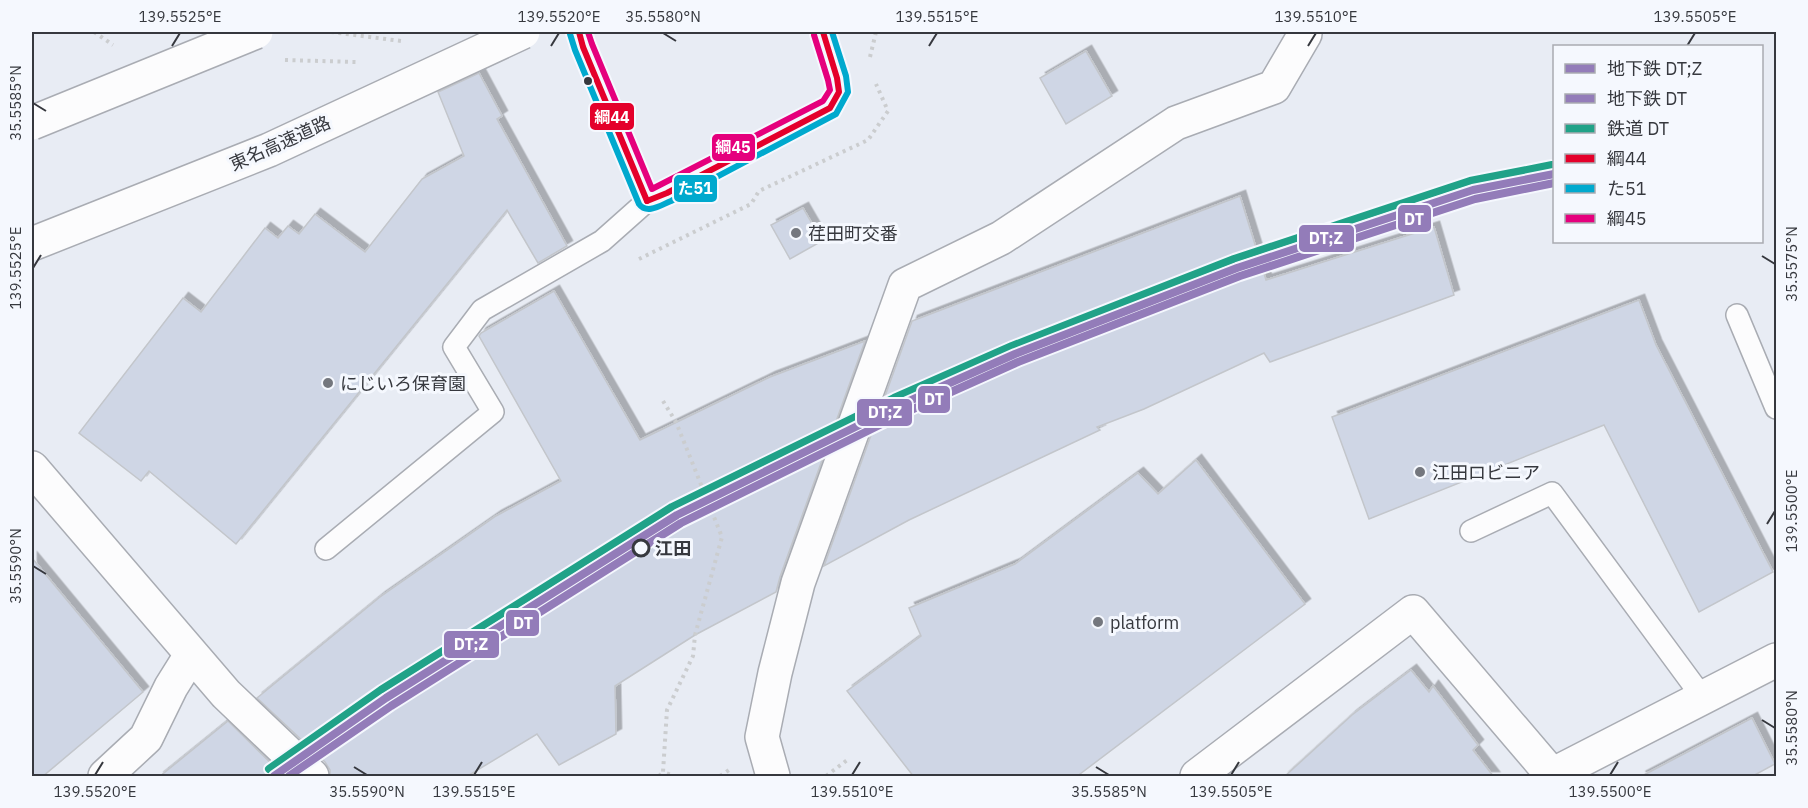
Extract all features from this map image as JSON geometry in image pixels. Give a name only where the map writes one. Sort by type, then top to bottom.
[{"type":"main road","points":[[32,123],[256,32]]},
{"type":"main road","name":"東名高速道路","points":[[32,244],[269,150],[523,32]]},
{"type":"main road","points":[[774,777],[762,737],[775,673],[798,584],[905,285],[1001,238],[1176,123],[1274,87],[1305,32]]},
{"type":"main road","points":[[32,468],[191,655],[241,709],[312,777]]},
{"type":"main road","points":[[1197,777],[1413,612],[1553,776],[1776,660]]},
{"type":"main road","points":[[105,777],[146,738],[171,687],[191,655]]},
{"type":"lane","points":[[579,32],[647,201]]},
{"type":"lane","points":[[326,549],[493,412],[454,347],[482,310],[602,241],[647,201],[668,193],[830,108],[839,92],[823,32]]},
{"type":"lane","points":[[1737,315],[1776,408]]},
{"type":"lane","points":[[1471,531],[1552,493],[1703,698]]},
{"type":"path","points":[[331,32],[406,42]]},
{"type":"path","points":[[868,65],[876,32]]},
{"type":"path","points":[[631,263],[751,204],[759,191],[868,140],[888,111],[872,74]]},
{"type":"path","points":[[659,777],[663,772],[667,710],[693,656],[695,635],[722,537],[676,422],[663,401]]},
{"type":"path","points":[[826,777],[850,758]]},
{"type":"path","points":[[663,772],[674,777]]},
{"type":"building","points":[[1086,51],[1112,96],[1066,124],[1040,78]]},
{"type":"building","points":[[479,73],[502,116],[497,119],[567,246],[538,263],[507,210],[236,544],[149,471],[141,481],[79,433],[183,298],[201,312],[265,228],[278,238],[288,226],[299,234],[315,214],[365,252],[422,179],[464,156],[438,92]]},
{"type":"building","points":[[1240,196],[1266,280],[1434,227],[1454,295],[1270,362],[1264,353],[1144,409],[1097,427],[1100,430],[909,520],[824,566],[912,321]]},
{"type":"building","name":"荏田町交番","points":[[803,208],[822,241],[790,259],[771,225]]},
{"type":"building","points":[[554,291],[640,440],[770,377],[865,341],[776,592],[695,635],[615,686],[616,734],[559,765],[537,734],[466,777],[330,777],[330,770],[325,762],[257,698],[380,597],[496,516],[561,481],[479,336]]},
{"type":"building","name":"江田ロビニア","points":[[1639,300],[1656,345],[1773,572],[1699,612],[1604,425],[1369,519],[1332,417]]},
{"type":"building","name":"platform","points":[[1196,460],[1305,604],[1076,777],[914,777],[847,691],[921,636],[909,608],[1015,564],[1138,473],[1158,494]]},
{"type":"building","points":[[32,558],[143,692],[42,777],[32,777]]},
{"type":"building","points":[[1411,670],[1429,692],[1433,686],[1478,745],[1473,750],[1494,777],[1284,777],[1352,715]]},
{"type":"building","points":[[1752,718],[1775,764],[1751,777],[1640,777]]},
{"type":"building","points":[[228,721],[285,777],[159,777]]},
{"type":"metro line","name":"DT;Z","points":[[274,776],[386,698],[677,515],[898,406],[1015,354],[1237,268],[1473,190],[1553,174]]},
{"type":"metro line","name":"DT","points":[[289,776],[391,706],[681,523],[902,414],[1018,362],[1240,276],[1475,199],[1553,183]]},
{"type":"rail line","name":"DT","points":[[269,769],[381,690],[672,507],[894,398],[1012,346],[1234,259],[1470,181],[1552,165]]},
{"type":"transit line","name":"綱44","points":[[579,32],[583,47],[647,201]]},
{"type":"transit line","name":"綱45","points":[[588,32],[652,189],[823,101],[830,90],[814,35]]},
{"type":"transit line","name":"綱44","points":[[647,201],[667,193],[830,108],[839,92],[823,32]]},
{"type":"transit line","name":"た51","points":[[570,34],[639,204],[650,209],[671,201],[836,114],[848,92],[846,76],[832,32]]},
{"type":"place","name":"荏田町交番","points":[[796,233]]},
{"type":"place","name":"にじいろ保育園","points":[[328,383]]},
{"type":"place","name":"江田ロビニア","points":[[1420,472]]},
{"type":"place","name":"江田","points":[[641,548]]},
{"type":"place","name":"platform","points":[[1098,622]]}]
